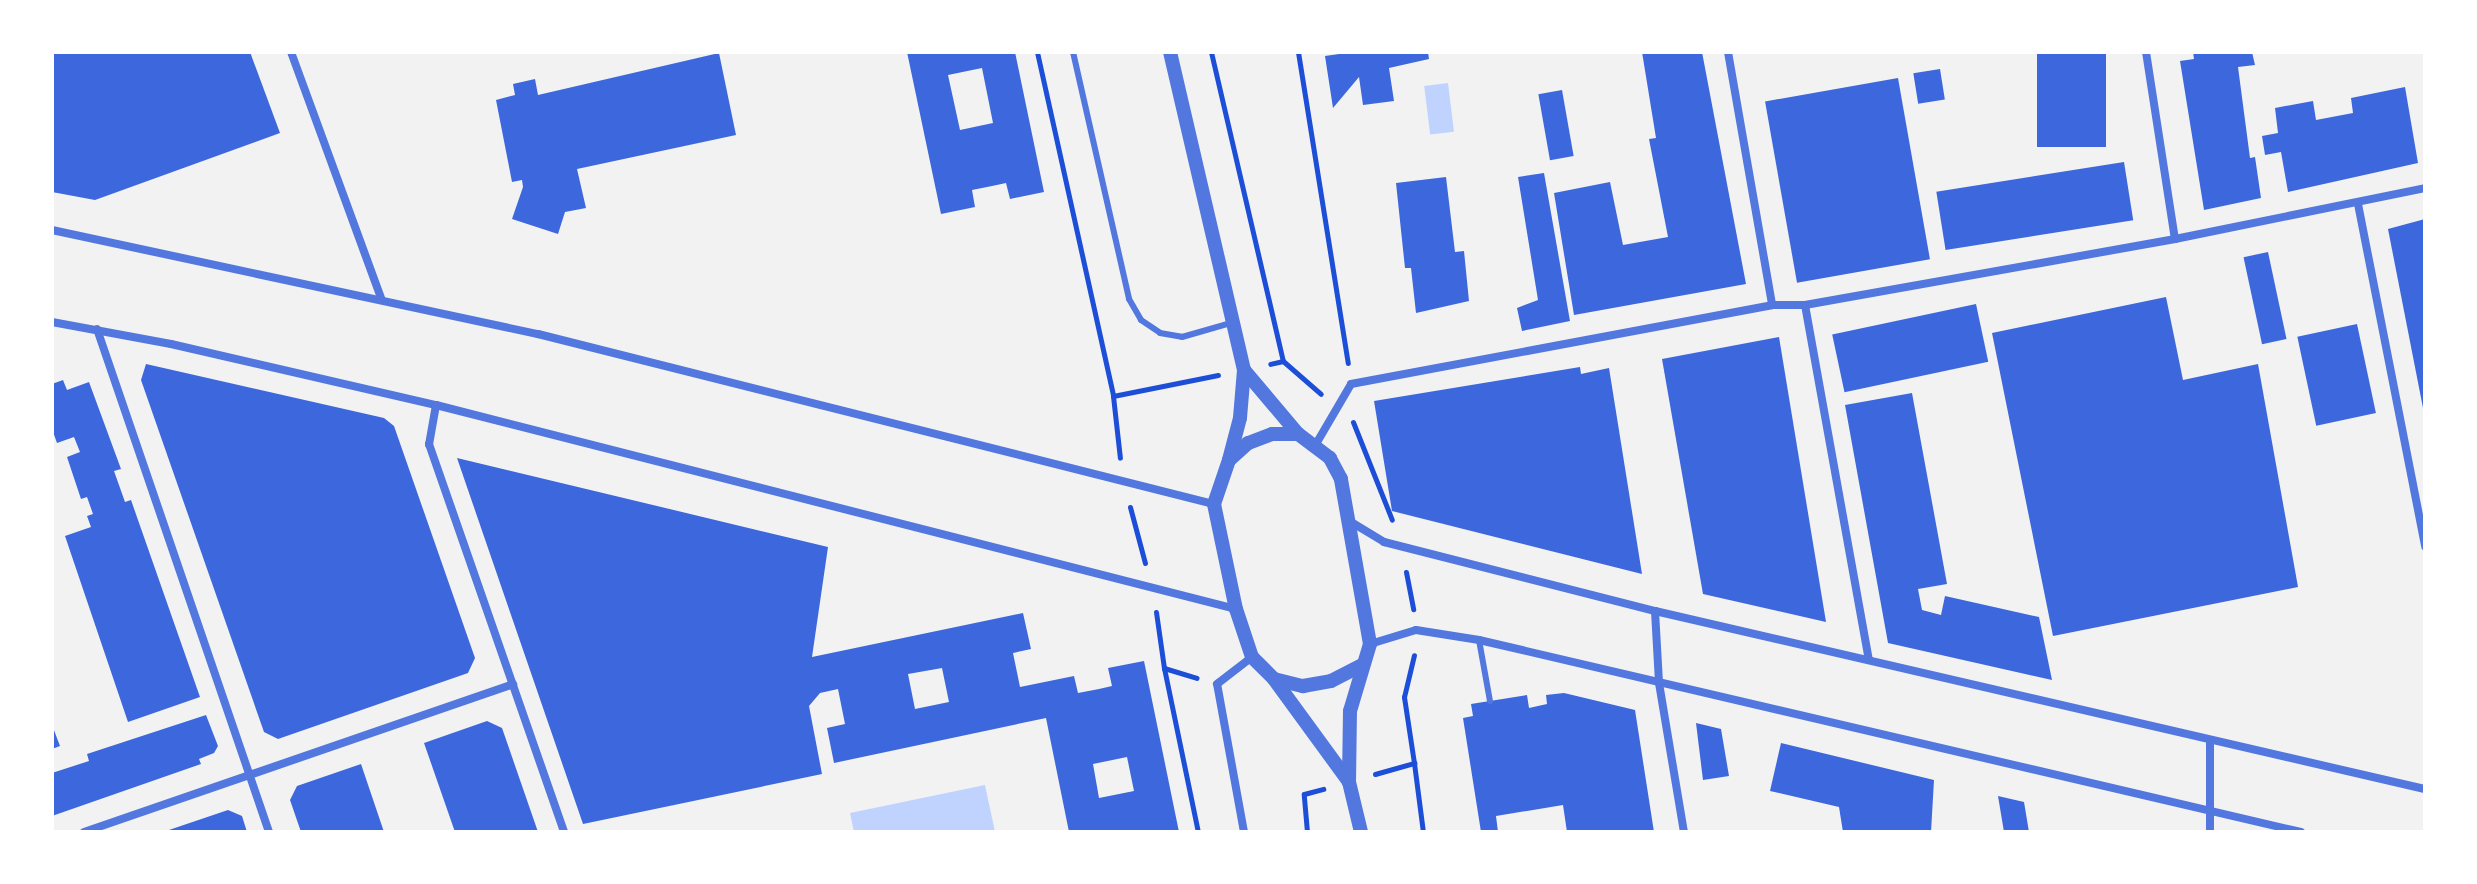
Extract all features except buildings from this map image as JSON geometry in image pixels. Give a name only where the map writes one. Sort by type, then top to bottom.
[{"type":"street","points":[[291,52],[382,300]]},
{"type":"street","points":[[1170,52],[1244,370],[1240,418],[1214,504],[1236,609],[1252,657],[1274,679],[1349,782]]},
{"type":"street","points":[[1728,52],[1772,305]]},
{"type":"street","points":[[2146,52],[2175,239]]},
{"type":"street","points":[[1316,444],[1351,384],[1772,305],[1805,305],[2175,239],[2425,188]]},
{"type":"street","points":[[2358,204],[2425,547]]},
{"type":"street","points":[[52,230],[382,300],[1214,504]]},
{"type":"street","points":[[1805,305],[1869,659]]},
{"type":"street","points":[[52,322],[97,329],[436,405],[1236,609]]},
{"type":"street","points":[[97,329],[269,832]]},
{"type":"street","points":[[1244,370],[1298,434],[1316,444],[1341,479],[1351,522],[1370,644],[1350,711],[1349,782],[1361,832]]},
{"type":"street","points":[[436,405],[429,444],[564,832]]},
{"type":"street","points":[[1229,460],[1260,438],[1298,434]]},
{"type":"street","points":[[1351,522],[1402,547],[1655,611],[1869,659],[2210,743],[2425,789]]},
{"type":"street","points":[[1655,611],[1659,683],[1684,832]]},
{"type":"street","points":[[1370,644],[1416,630],[1479,640],[2301,832]]},
{"type":"street","points":[[1244,832],[1217,684],[1252,657]]},
{"type":"street","points":[[1274,679],[1303,686],[1331,681],[1362,665]]},
{"type":"street","points":[[84,832],[513,684]]},
{"type":"street","points":[[2210,743],[2206,809],[2210,832]]},
{"type":"lane","points":[[1073,52],[1129,299],[1141,320],[1160,333],[1182,337],[1234,322]]},
{"type":"lane","points":[[1479,640],[1490,701]]},
{"type":"path","points":[[1211,52],[1283,361],[1244,370]]},
{"type":"path","points":[[1298,52],[1351,384]]},
{"type":"path","points":[[1113,396],[1123,480]]},
{"type":"path","points":[[1402,547],[1416,630],[1404,697],[1423,832]]},
{"type":"path","points":[[1164,668],[1198,832]]},
{"type":"path","points":[[1307,832],[1304,794],[1414,763]]},
{"type":"water","points":[[1448,83],[1454,132],[1430,135],[1424,86]]},
{"type":"water","points":[[985,785],[995,832],[854,832],[850,813]]}]
